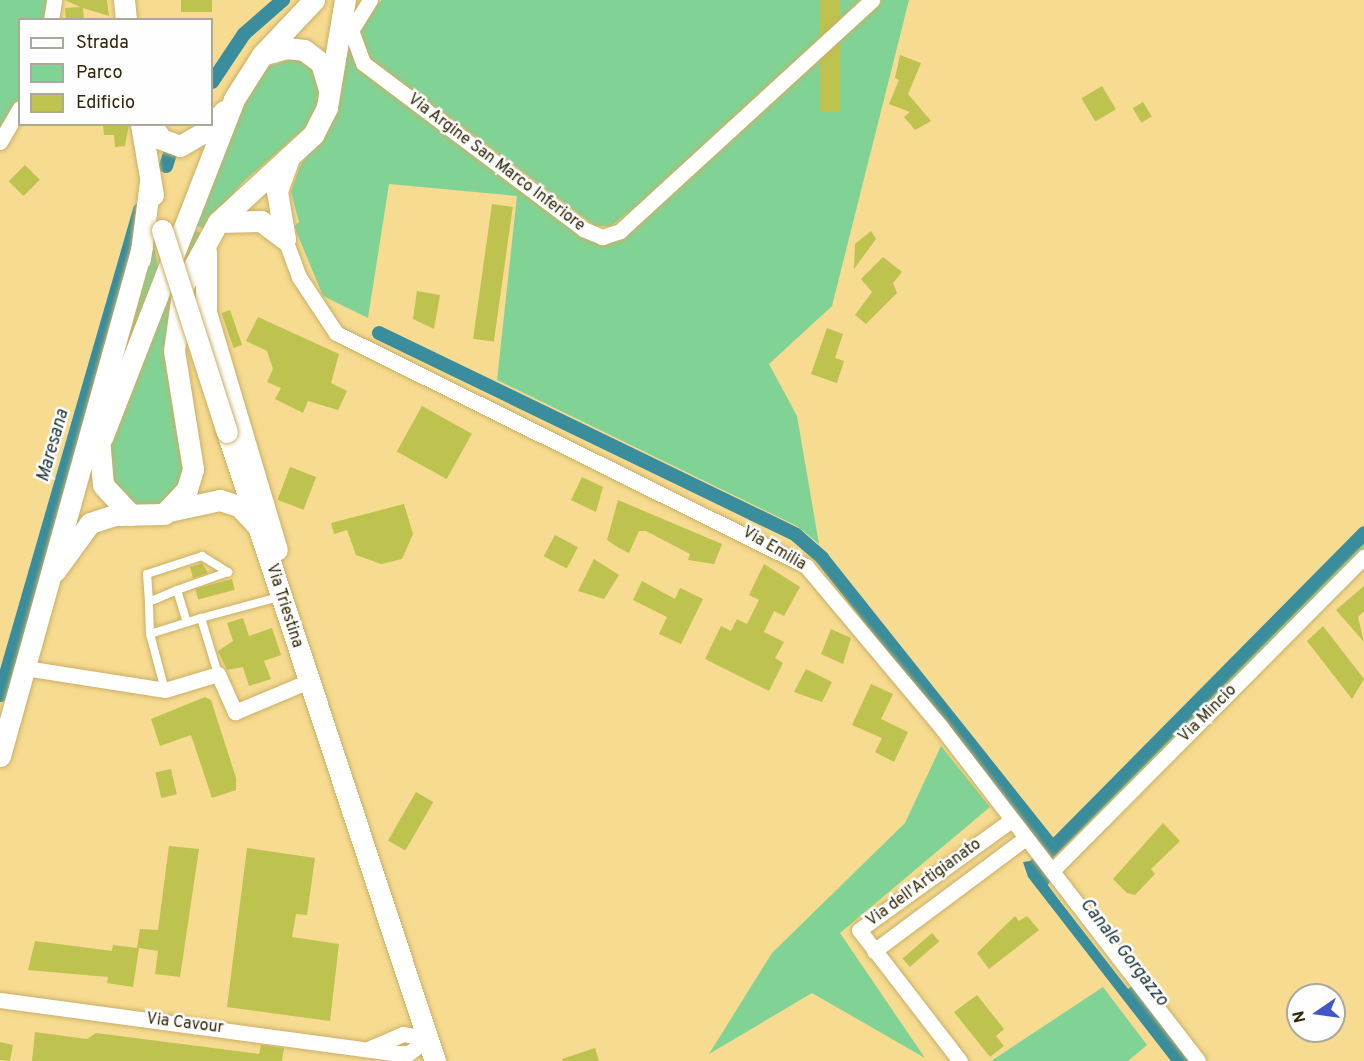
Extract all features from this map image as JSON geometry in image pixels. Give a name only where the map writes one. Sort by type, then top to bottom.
[{"type":"street","points":[[51,18],[54,0]]},
{"type":"street","points":[[124,0],[126,18]]},
{"type":"street","points":[[213,124],[234,99],[262,55],[314,0]]},
{"type":"street","points":[[169,511],[187,489],[193,469],[174,351],[177,312],[183,286],[213,230],[314,135],[331,92],[345,0]]},
{"type":"street","name":"Via Argine San Marco Inferiore","points":[[370,0],[351,30],[363,63],[583,229],[602,237],[620,231],[872,0]]},
{"type":"street","points":[[262,55],[304,50],[321,63],[331,92]]},
{"type":"street","points":[[0,756],[55,571],[96,449],[234,99]]},
{"type":"street","points":[[0,142],[18,111]]},
{"type":"street","name":"Via Triestina","points":[[141,126],[150,182],[162,230],[256,524],[435,1061]]},
{"type":"street","points":[[153,126],[161,139],[180,146],[207,131],[211,126]]},
{"type":"street","points":[[285,239],[277,191],[290,156]]},
{"type":"street","points":[[131,515],[109,497],[96,449],[142,247],[150,182]]},
{"type":"street","points":[[213,230],[261,221],[285,239]]},
{"type":"street","points":[[213,230],[202,276],[206,312],[270,516],[290,625]]},
{"type":"street","name":"Via Emilia","points":[[285,239],[299,277],[336,333],[807,566],[842,602],[1198,1061]]},
{"type":"street","points":[[55,571],[90,523],[131,515],[154,518],[169,511],[220,500],[239,506],[256,524]]},
{"type":"street","name":"Via Mincio","points":[[1044,862],[1364,557]]},
{"type":"street","points":[[25,668],[165,690],[218,674],[235,712],[309,681]]},
{"type":"street","name":"Via dell'Artigianato","points":[[960,1061],[859,930],[1010,820]]},
{"type":"street","name":"Via dell'Artigianato","points":[[874,951],[1024,838]]},
{"type":"street","name":"Via Cavour","points":[[0,1000],[370,1048],[403,1035],[428,1038]]},
{"type":"lane","points":[[149,602],[228,572],[202,556],[147,574],[150,634],[165,690]]},
{"type":"lane","points":[[177,590],[187,623]]},
{"type":"lane","points":[[150,634],[281,596]]},
{"type":"lane","points":[[201,618],[218,674]]},
{"type":"green space","points":[[0,0],[49,0],[46,18],[18,18],[18,114],[0,151]]},
{"type":"green space","points":[[382,0],[860,0],[818,40],[862,0],[909,0],[832,306],[769,364],[797,416],[819,544],[797,526],[497,380],[517,196],[389,184],[368,318],[323,296],[294,226],[299,222],[291,192],[300,166],[337,111],[345,28],[360,32],[368,12]],"holes":[[[439,109],[595,226],[611,226],[637,205],[610,229],[596,232]]]},
{"type":"green space","points":[[297,57],[312,66],[321,85],[314,120],[243,182],[203,229],[193,223],[246,98],[266,67]]},
{"type":"green space","points":[[193,229],[202,234],[174,293],[189,470],[162,507],[135,508],[111,490],[108,444]]},
{"type":"green space","points":[[153,237],[158,268],[126,356],[142,284]]},
{"type":"green space","points":[[1364,539],[1364,551],[1046,865],[1043,862]]},
{"type":"green space","points":[[941,746],[990,807],[840,933],[925,1058],[812,993],[709,1054],[772,953],[905,823]]},
{"type":"green space","points":[[1103,987],[1147,1045],[1128,1061],[991,1061]]},
{"type":"water","points":[[1030,861],[1184,1061],[1171,1061],[1028,877],[1023,862]]},
{"type":"building","points":[[65,0],[107,0],[109,16],[83,8],[84,18],[66,18],[65,8],[80,7]]},
{"type":"building","points":[[181,0],[212,0],[212,12],[181,12]]},
{"type":"building","points":[[820,0],[840,0],[840,112],[820,112]]},
{"type":"building","points":[[900,55],[921,63],[908,94],[931,121],[915,130],[904,117],[910,112],[889,104],[899,80],[895,78]]},
{"type":"building","points":[[1102,86],[1116,109],[1095,122],[1081,98]]},
{"type":"building","points":[[1143,102],[1152,117],[1141,123],[1133,108]]},
{"type":"building","points":[[103,126],[129,126],[125,146],[115,147],[114,135],[104,135]]},
{"type":"building","points":[[25,165],[40,180],[24,196],[9,181]]},
{"type":"building","points":[[492,204],[513,207],[494,342],[473,339]]},
{"type":"building","points":[[871,231],[876,239],[854,269],[855,244]]},
{"type":"building","points":[[883,257],[902,272],[893,283],[897,293],[866,324],[855,315],[872,292],[861,279]]},
{"type":"building","points":[[417,291],[440,295],[434,329],[413,319]]},
{"type":"building","points":[[230,310],[242,345],[234,348],[221,313]]},
{"type":"building","points":[[258,317],[339,354],[331,383],[347,391],[338,410],[308,401],[303,413],[275,399],[281,388],[267,382],[273,369],[267,351],[246,341]]},
{"type":"building","points":[[827,328],[843,334],[835,358],[844,361],[837,383],[811,374]]},
{"type":"building","points":[[422,406],[472,434],[447,479],[397,451]]},
{"type":"building","points":[[290,467],[316,477],[304,510],[277,500]]},
{"type":"building","points":[[582,477],[603,487],[596,512],[571,500]]},
{"type":"building","points":[[618,500],[722,544],[714,564],[688,560],[690,554],[646,531],[639,531],[629,553],[607,540]]},
{"type":"building","points":[[404,504],[413,534],[402,559],[381,564],[356,555],[347,530],[334,534],[331,523]]},
{"type":"building","points":[[555,535],[578,547],[567,568],[544,556]]},
{"type":"building","points":[[594,559],[619,575],[604,599],[578,591]]},
{"type":"building","points":[[202,563],[208,573],[193,578],[190,567]]},
{"type":"building","points":[[764,564],[800,587],[784,616],[774,611],[764,632],[784,642],[775,658],[783,663],[769,691],[705,659],[721,626],[731,631],[737,619],[747,624],[759,600],[749,595]]},
{"type":"building","points":[[232,579],[235,590],[198,599],[195,589]]},
{"type":"building","points":[[642,581],[675,599],[680,588],[703,599],[681,644],[659,634],[667,617],[633,600]]},
{"type":"building","points":[[1364,586],[1364,611],[1358,617],[1364,642],[1336,610]]},
{"type":"building","points":[[243,618],[249,636],[272,628],[281,655],[264,661],[271,679],[249,686],[243,667],[227,670],[218,651],[233,641],[227,623]]},
{"type":"building","points":[[1323,626],[1364,679],[1352,699],[1307,641]]},
{"type":"building","points":[[831,629],[851,638],[843,664],[821,654]]},
{"type":"building","points":[[806,669],[832,682],[822,702],[794,692]]},
{"type":"building","points":[[871,684],[893,694],[881,719],[908,732],[894,762],[875,752],[882,738],[852,725]]},
{"type":"building","points":[[205,697],[211,700],[236,778],[236,790],[212,798],[191,735],[160,746],[151,719]]},
{"type":"building","points":[[171,769],[177,794],[161,798],[155,773]]},
{"type":"building","points":[[416,792],[433,802],[405,850],[388,840]]},
{"type":"building","points":[[1163,823],[1180,841],[1151,869],[1155,874],[1135,895],[1127,893],[1113,879]]},
{"type":"building","points":[[169,846],[199,849],[180,977],[155,974],[158,951],[139,948],[133,987],[107,983],[108,977],[28,970],[35,941],[112,951],[113,945],[137,948],[140,929],[158,930]]},
{"type":"building","points":[[247,848],[315,858],[307,915],[296,914],[292,937],[339,944],[330,1021],[227,1007]]},
{"type":"building","points":[[1015,916],[1019,921],[1027,916],[1039,930],[989,969],[977,953]]},
{"type":"building","points":[[932,933],[939,941],[910,967],[903,959]]},
{"type":"building","points":[[977,995],[1004,1029],[996,1036],[1004,1046],[990,1057],[954,1012]]},
{"type":"building","points":[[35,1032],[87,1039],[96,1033],[259,1054],[261,1045],[284,1048],[282,1061],[32,1061]]},
{"type":"building","points":[[0,1042],[13,1045],[10,1061],[0,1060]]},
{"type":"building","points":[[595,1048],[599,1061],[563,1061],[562,1059]]},
{"type":"waterway","name":"Maresana","points":[[213,80],[244,34],[283,0]]},
{"type":"waterway","name":"Maresana","points":[[166,166],[170,154]]},
{"type":"waterway","name":"Maresana","points":[[0,695],[140,210]]},
{"type":"waterway","points":[[379,333],[796,535],[822,558],[1052,847]]},
{"type":"waterway","points":[[1043,880],[1033,868],[1364,533]]},
{"type":"waterway","name":"Canale Gorgazzo","points":[[1133,994],[1185,1061]]}]
